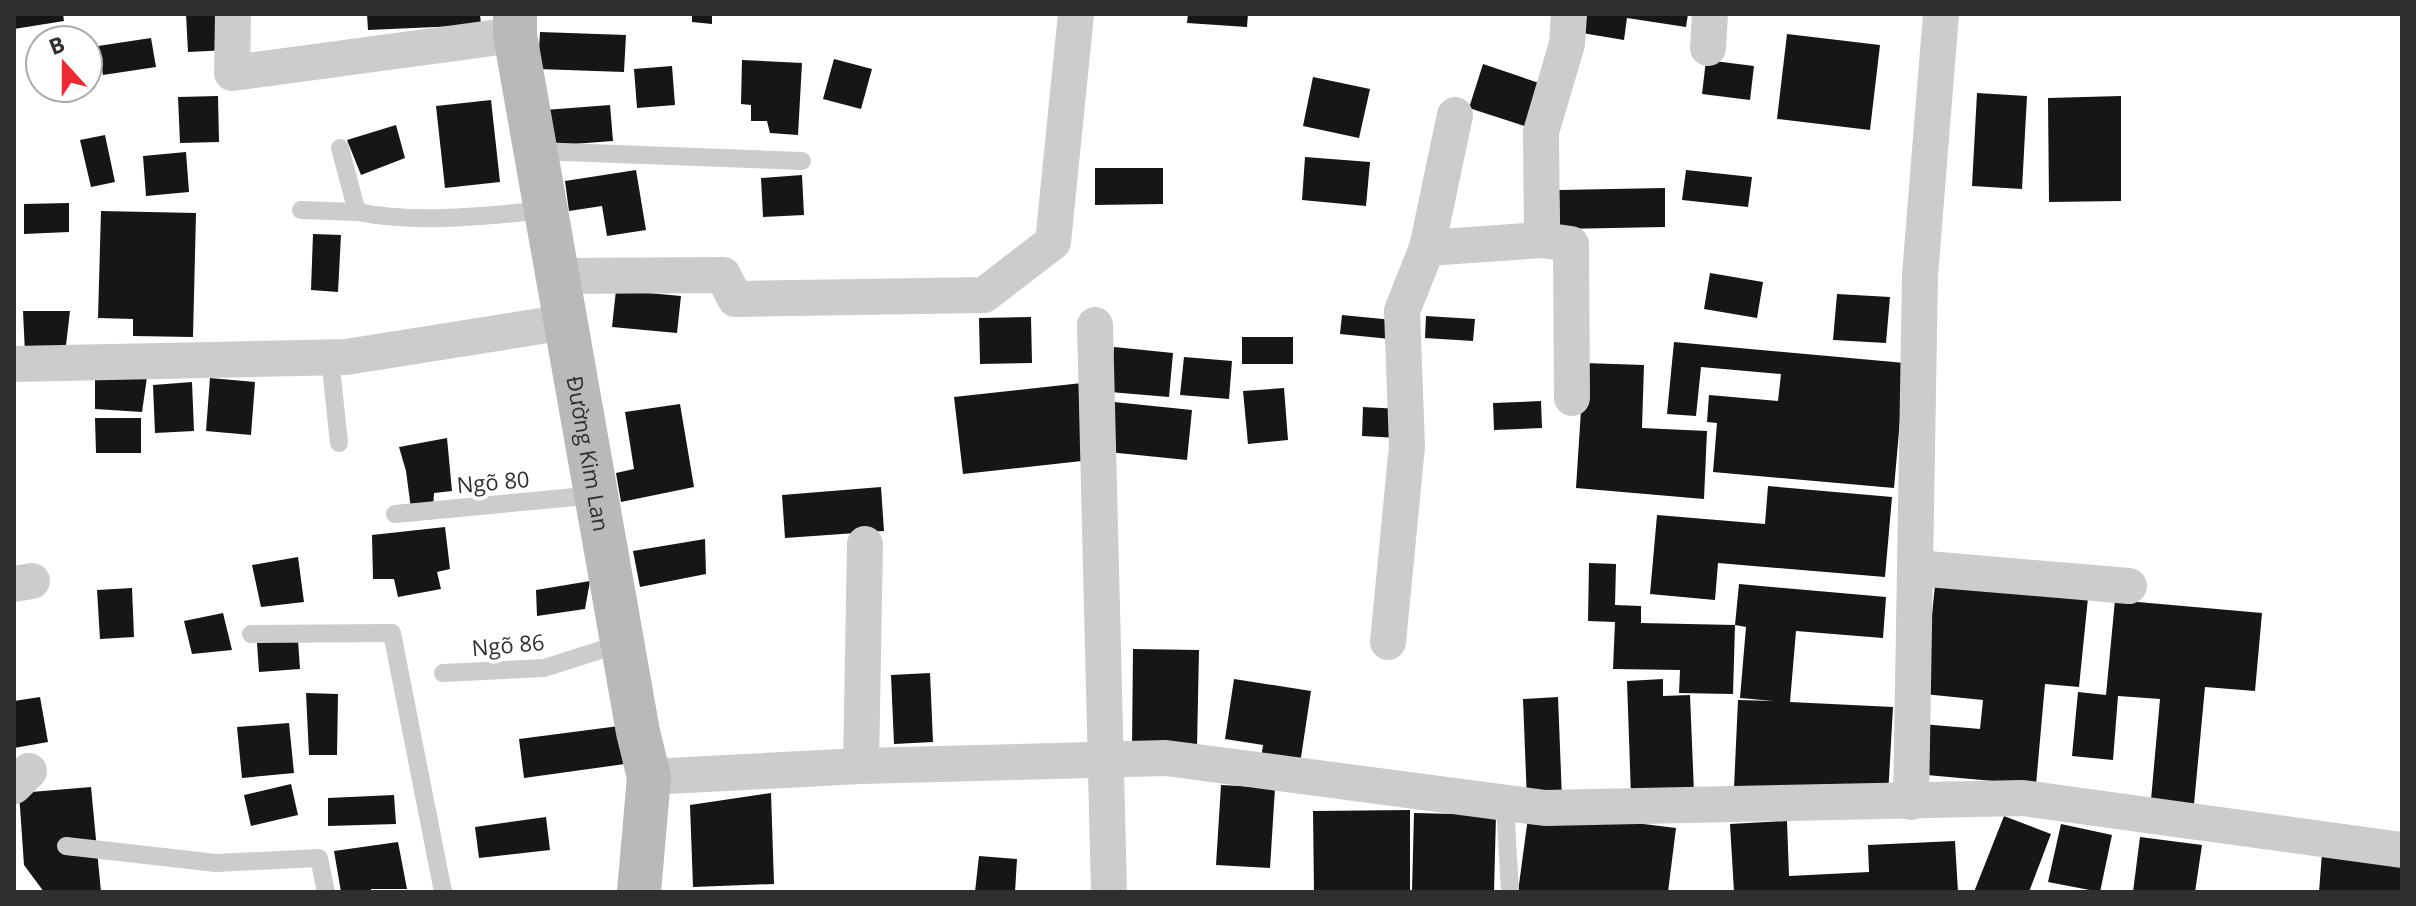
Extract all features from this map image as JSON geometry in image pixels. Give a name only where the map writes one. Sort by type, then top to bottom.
[{"type":"street","points":[[233,14],[232,73],[515,25]]},
{"type":"street","points":[[558,276],[723,275],[735,299],[984,295],[1053,242],[1076,14]]},
{"type":"street","points":[[1542,240],[1541,132],[1567,44],[1569,14]]},
{"type":"street","points":[[1911,802],[1920,275],[1941,14]]},
{"type":"street","name":"Đường Kim Lan","points":[[515,25],[638,732],[649,777],[639,892]]},
{"type":"street","points":[[1388,642],[1407,446],[1402,311],[1427,248],[1455,115]]},
{"type":"street","points":[[1427,248],[1542,240],[1571,244],[1572,398]]},
{"type":"street","points":[[14,364],[346,357],[566,322]]},
{"type":"street","points":[[1095,325],[1109,892]]},
{"type":"street","points":[[861,766],[865,544]]},
{"type":"street","points":[[1916,568],[2129,586]]},
{"type":"street","points":[[649,777],[861,766],[1166,758],[1545,808],[2023,798],[2402,850]]},
{"type":"lane","points":[[340,148],[357,212]]},
{"type":"lane","points":[[536,151],[802,161]]},
{"type":"lane","points":[[301,210],[357,212],[380,217],[475,217],[546,210]]},
{"type":"lane","points":[[330,358],[339,443]]},
{"type":"lane","name":"Ngõ 80","points":[[395,514],[596,495]]},
{"type":"lane","points":[[251,634],[392,633],[443,892]]},
{"type":"lane","name":"Ngõ 86","points":[[443,673],[544,668],[623,643]]},
{"type":"lane","points":[[1505,803],[1510,892]]},
{"type":"lane","points":[[66,846],[216,863],[319,858],[326,892]]},
{"type":"building","points":[[14,14],[63,14],[64,21],[24,24],[24,27],[14,29]]},
{"type":"building","points":[[186,14],[227,14],[229,50],[188,52]]},
{"type":"building","points":[[367,14],[480,14],[481,25],[368,30]]},
{"type":"building","points":[[692,14],[712,14],[712,24],[692,22]]},
{"type":"building","points":[[1188,14],[1248,14],[1247,27],[1187,23]]},
{"type":"building","points":[[1579,14],[1688,14],[1686,27],[1627,18],[1624,40],[1576,32]]},
{"type":"building","points":[[540,32],[626,35],[624,72],[538,69]]},
{"type":"building","points":[[1787,34],[1880,45],[1870,130],[1777,119]]},
{"type":"building","points":[[151,38],[156,67],[104,75],[104,45]]},
{"type":"building","points":[[834,59],[872,69],[861,109],[823,99]]},
{"type":"building","points":[[742,60],[802,63],[798,135],[770,133],[767,121],[751,121],[751,105],[741,104]]},
{"type":"building","points":[[1706,60],[1754,66],[1750,100],[1702,94]]},
{"type":"building","points":[[1483,64],[1548,86],[1534,129],[1469,108]]},
{"type":"building","points":[[672,66],[675,105],[637,108],[634,69]]},
{"type":"building","points":[[1313,77],[1370,89],[1359,138],[1303,126]]},
{"type":"building","points":[[1977,93],[2027,96],[2022,189],[1972,186]]},
{"type":"building","points":[[218,96],[219,142],[180,143],[178,97]]},
{"type":"building","points":[[2121,96],[2121,201],[2049,202],[2048,98]]},
{"type":"building","points":[[491,100],[500,182],[445,188],[436,106]]},
{"type":"building","points":[[610,105],[613,141],[547,146],[545,110]]},
{"type":"building","points":[[396,125],[405,158],[361,175],[347,140]]},
{"type":"building","points":[[105,135],[115,182],[91,187],[80,140]]},
{"type":"building","points":[[186,152],[189,192],[146,196],[143,156]]},
{"type":"building","points":[[1305,157],[1370,162],[1366,206],[1302,200]]},
{"type":"building","points":[[1095,168],[1163,168],[1163,204],[1095,205]]},
{"type":"building","points":[[636,170],[646,230],[607,236],[602,206],[569,211],[565,181]]},
{"type":"building","points":[[1686,170],[1752,177],[1748,207],[1682,200]]},
{"type":"building","points":[[802,175],[804,215],[763,217],[761,178]]},
{"type":"building","points":[[1665,188],[1665,227],[1560,229],[1559,190]]},
{"type":"building","points":[[69,203],[69,232],[24,234],[24,204]]},
{"type":"building","points":[[101,211],[196,213],[193,337],[133,336],[133,319],[98,318]]},
{"type":"building","points":[[313,234],[341,235],[338,292],[311,290]]},
{"type":"building","points":[[1710,273],[1763,282],[1757,318],[1704,309]]},
{"type":"building","points":[[616,290],[681,296],[677,333],[612,327]]},
{"type":"building","points":[[1837,294],[1890,297],[1886,343],[1833,340]]},
{"type":"building","points":[[23,311],[70,311],[65,354],[25,353]]},
{"type":"building","points":[[1342,315],[1393,320],[1390,339],[1340,334]]},
{"type":"building","points":[[1426,316],[1475,319],[1473,341],[1425,338]]},
{"type":"building","points":[[1031,317],[1032,363],[980,364],[979,318]]},
{"type":"building","points":[[1242,337],[1293,337],[1293,364],[1242,364]]},
{"type":"building","points":[[1674,342],[1905,363],[1894,488],[1713,472],[1717,423],[1707,422],[1709,395],[1778,401],[1781,374],[1701,367],[1696,416],[1667,414]]},
{"type":"building","points":[[1114,347],[1173,353],[1169,397],[1110,392]]},
{"type":"building","points":[[1184,357],[1232,361],[1229,399],[1180,395]]},
{"type":"building","points":[[1584,363],[1644,365],[1642,428],[1707,431],[1704,499],[1576,488]]},
{"type":"building","points":[[147,377],[142,412],[95,409],[95,378]]},
{"type":"building","points":[[210,378],[255,382],[251,435],[206,431]]},
{"type":"building","points":[[192,382],[194,431],[155,433],[153,385]]},
{"type":"building","points":[[1082,383],[1091,460],[963,474],[954,397]]},
{"type":"building","points":[[1284,388],[1288,440],[1248,444],[1243,391]]},
{"type":"building","points":[[1541,401],[1542,428],[1494,430],[1493,403]]},
{"type":"building","points":[[1114,402],[1192,410],[1187,460],[1108,452]]},
{"type":"building","points":[[680,404],[694,487],[621,502],[616,473],[634,469],[625,412]]},
{"type":"building","points":[[1363,407],[1401,409],[1399,438],[1362,436]]},
{"type":"building","points":[[95,418],[141,418],[141,453],[96,453]]},
{"type":"building","points":[[447,438],[452,491],[434,493],[433,510],[411,509],[399,447]]},
{"type":"building","points":[[1768,486],[1892,497],[1885,577],[1718,563],[1715,600],[1650,594],[1657,515],[1765,524]]},
{"type":"building","points":[[881,487],[884,531],[785,538],[782,495]]},
{"type":"building","points":[[445,527],[450,569],[437,572],[441,589],[398,597],[394,579],[373,579],[372,535]]},
{"type":"building","points":[[705,539],[706,574],[640,587],[633,551]]},
{"type":"building","points":[[298,557],[304,602],[261,607],[252,565]]},
{"type":"building","points":[[1589,563],[1616,564],[1615,605],[1641,606],[1641,623],[1735,625],[1733,694],[1679,693],[1680,670],[1613,669],[1615,622],[1588,621]]},
{"type":"building","points":[[1936,575],[2089,588],[2079,687],[2045,684],[2036,785],[1916,774],[1922,724],[1980,729],[1983,700],[1924,694]]},
{"type":"building","points":[[590,581],[585,609],[537,616],[536,590]]},
{"type":"building","points":[[1739,584],[1886,597],[1883,638],[1796,631],[1790,702],[1893,707],[1888,796],[1734,788],[1738,700],[1774,701],[1740,698],[1746,627],[1735,625]]},
{"type":"building","points":[[132,588],[134,637],[100,639],[97,590]]},
{"type":"building","points":[[2115,600],[2262,613],[2255,691],[2205,687],[2193,815],[2150,811],[2160,699],[2118,696],[2113,760],[2072,756],[2078,692],[2106,695]]},
{"type":"building","points":[[223,613],[232,650],[192,654],[184,621]]},
{"type":"building","points":[[298,640],[300,669],[259,672],[257,643]]},
{"type":"building","points":[[1133,649],[1199,650],[1197,747],[1132,747]]},
{"type":"building","points":[[930,673],[933,742],[894,744],[891,675]]},
{"type":"building","points":[[1234,679],[1311,691],[1300,764],[1261,759],[1263,745],[1225,739]]},
{"type":"building","points":[[1663,679],[1663,696],[1690,695],[1694,793],[1631,796],[1627,681]]},
{"type":"building","points":[[306,693],[338,694],[337,755],[309,755]]},
{"type":"building","points":[[40,697],[48,742],[14,748],[14,701]]},
{"type":"building","points":[[1558,697],[1562,799],[1527,801],[1523,699]]},
{"type":"building","points":[[289,723],[294,773],[242,778],[237,727]]},
{"type":"building","points":[[627,725],[632,763],[524,778],[519,739]]},
{"type":"building","points":[[291,784],[298,815],[251,826],[244,795]]},
{"type":"building","points":[[1221,785],[1275,788],[1270,868],[1216,865]]},
{"type":"building","points":[[91,787],[101,892],[44,892],[24,865],[19,793]]},
{"type":"building","points":[[771,793],[774,884],[693,887],[690,805]]},
{"type":"building","points":[[394,795],[396,824],[328,826],[328,798]]},
{"type":"building","points":[[1410,810],[1410,892],[1314,892],[1313,811]]},
{"type":"building","points":[[1529,810],[1676,828],[1668,892],[1518,892]]},
{"type":"building","points":[[1414,813],[1496,815],[1494,892],[1412,892]]},
{"type":"building","points":[[2004,816],[2051,834],[2029,892],[1974,892]]},
{"type":"building","points":[[546,817],[550,850],[479,858],[475,827]]},
{"type":"building","points":[[1787,821],[1789,876],[1869,872],[1868,845],[1955,841],[1958,892],[1734,892],[1730,824]]},
{"type":"building","points":[[2061,824],[2112,835],[2100,892],[2048,882]]},
{"type":"building","points":[[2140,837],[2202,845],[2195,892],[2133,892]]},
{"type":"building","points":[[398,842],[407,889],[341,892],[334,851]]},
{"type":"building","points":[[2322,853],[2402,859],[2402,892],[2319,892]]},
{"type":"building","points":[[979,856],[1017,859],[1015,892],[975,892]]}]
